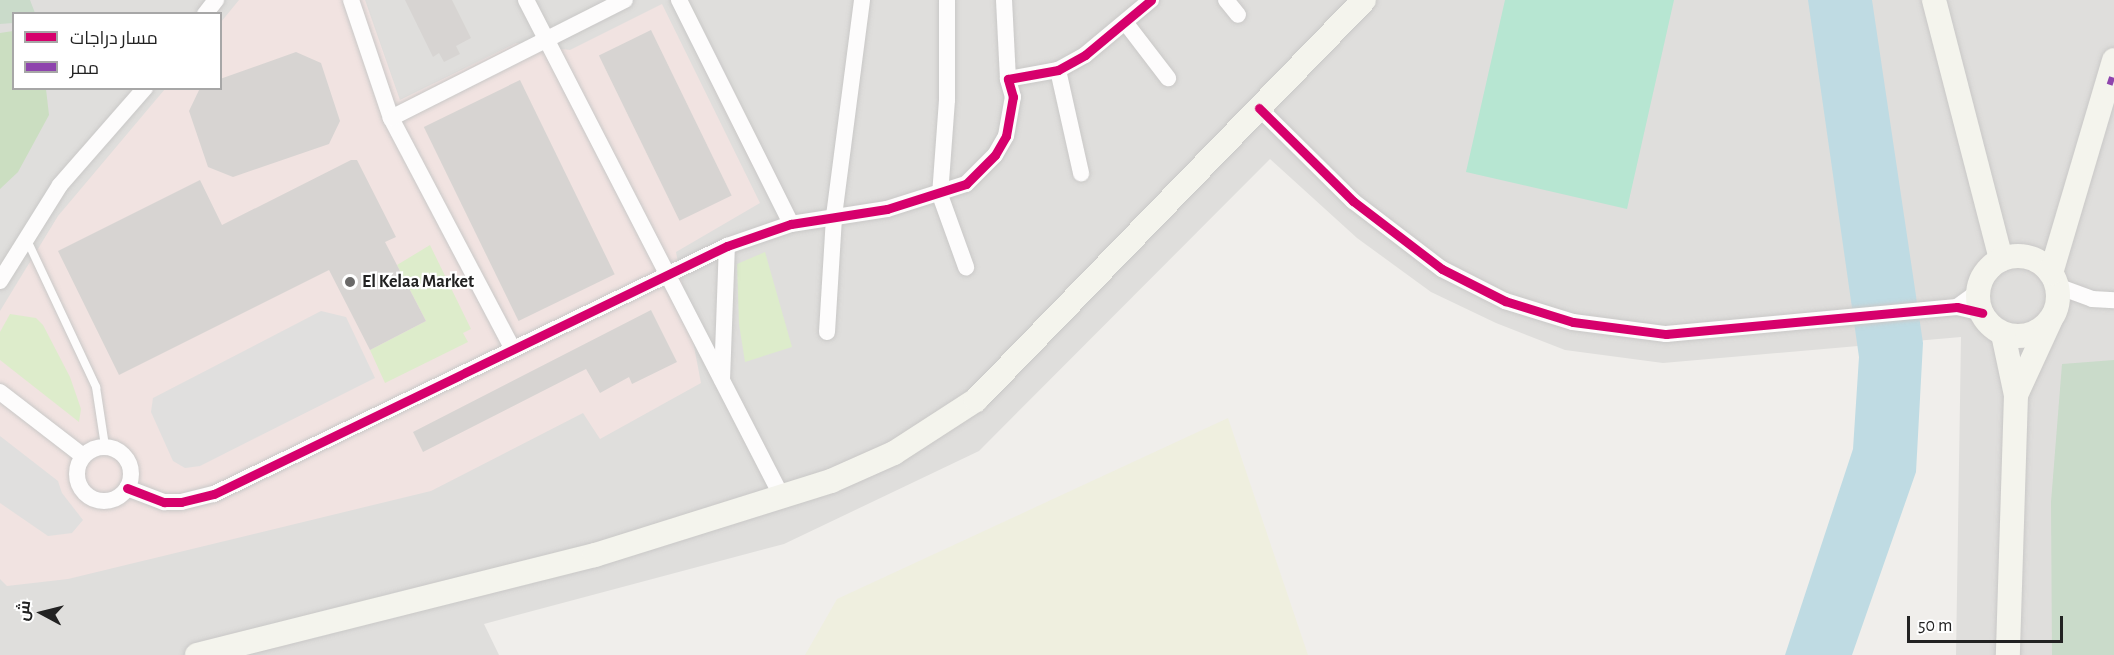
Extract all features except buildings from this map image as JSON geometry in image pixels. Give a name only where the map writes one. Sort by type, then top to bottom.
[{"type":"main road","points":[[197,655],[595,555],[831,481],[894,453],[976,400],[1364,0]]},
{"type":"main road","points":[[1934,0],[2001,260]]},
{"type":"main road","points":[[2016,395],[2057,305],[2054,280],[2114,60]]},
{"type":"main road","points":[[2050,321],[2028,335],[2003,334],[1990,325],[1980,302],[1986,273],[2001,260],[2024,256],[2044,265],[2054,280]]},
{"type":"main road","points":[[2003,334],[2016,395],[2008,655]]},
{"type":"street","points":[[207,12],[216,0]]},
{"type":"street","points":[[351,0],[392,118],[513,349]]},
{"type":"street","points":[[526,0],[781,495]]},
{"type":"street","points":[[392,118],[625,0]]},
{"type":"street","points":[[679,0],[791,224]]},
{"type":"street","points":[[827,332],[834,216],[862,0]]},
{"type":"street","points":[[947,0],[947,100],[940,195],[966,267]]},
{"type":"street","points":[[127,488],[164,502],[181,502],[214,494],[727,246],[791,224],[887,209],[940,195],[966,184],[995,155],[1011,117],[1013,97],[1008,79],[1004,0]]},
{"type":"street","points":[[1008,79],[1058,70],[1085,56],[1151,0]]},
{"type":"street","points":[[1226,0],[1238,15]]},
{"type":"street","points":[[1125,22],[1168,78]]},
{"type":"street","points":[[1058,70],[1081,173]]},
{"type":"street","points":[[0,281],[60,185],[143,90]]},
{"type":"street","points":[[1259,108],[1353,201],[1398,238],[1442,269],[1505,301],[1573,322],[1666,334],[1949,308],[1980,302]]},
{"type":"street","points":[[722,381],[727,246]]},
{"type":"street","points":[[2054,280],[2092,298],[2114,300]]},
{"type":"street","points":[[0,392],[83,456]]},
{"type":"street","points":[[105,446],[127,459],[131,475],[127,488],[112,500],[88,496],[76,474],[83,456],[105,446]]},
{"type":"lane","points":[[26,238],[96,387],[105,446]]},
{"type":"shaded area","points":[[0,0],[2114,0],[2114,655],[1956,655],[1961,337],[1663,363],[1565,350],[1496,323],[1431,292],[1357,238],[1270,159],[979,451],[784,544],[484,624],[499,655],[0,655]]},
{"type":"shaded area","name":"El Kelaa Market","points":[[239,0],[365,0],[400,100],[516,43],[570,50],[662,4],[760,203],[676,252],[701,383],[600,439],[583,413],[431,491],[68,579],[7,586],[0,579],[0,311],[58,216],[164,90],[222,90],[222,21]]},
{"type":"shaded area","points":[[321,311],[346,317],[375,378],[200,466],[185,468],[173,461],[151,412],[153,398]]},
{"type":"shaded area","points":[[0,436],[58,481],[62,493],[83,520],[72,533],[48,536],[0,503]]},
{"type":"green space","points":[[0,0],[30,0],[35,12],[12,12],[12,23],[0,24]]},
{"type":"green space","points":[[1505,0],[1674,0],[1627,209],[1466,172]]},
{"type":"green space","points":[[12,31],[12,90],[46,90],[49,115],[18,172],[0,189],[0,33]]},
{"type":"green space","points":[[430,245],[471,329],[463,333],[468,342],[385,383],[370,350],[426,321],[397,265]]},
{"type":"green space","points":[[765,252],[792,347],[745,362],[739,324],[737,264]]},
{"type":"green space","points":[[10,314],[36,318],[43,325],[70,377],[81,409],[79,422],[0,360],[0,332]]},
{"type":"green space","points":[[2114,360],[2114,655],[2052,655],[2051,502],[2062,364]]},
{"type":"green space","points":[[1228,418],[1308,655],[805,655],[837,599]]},
{"type":"water","points":[[1808,0],[1872,0],[1923,343],[1916,472],[1852,655],[1785,655],[1853,449],[1859,357]]},
{"type":"marked path","points":[[2108,80],[2114,82]]},
{"type":"cycle path","points":[[127,488],[164,502],[181,502],[214,494],[727,246],[791,224],[887,209],[966,184],[995,155],[1006,136],[1013,97],[1008,79],[1058,70],[1085,55],[1151,0]]},
{"type":"cycle path","points":[[1259,108],[1353,201],[1442,269],[1505,301],[1573,322],[1666,334],[1957,307],[1982,313]]},
{"type":"place","name":"El Kelaa Market","points":[[350,282]]}]
